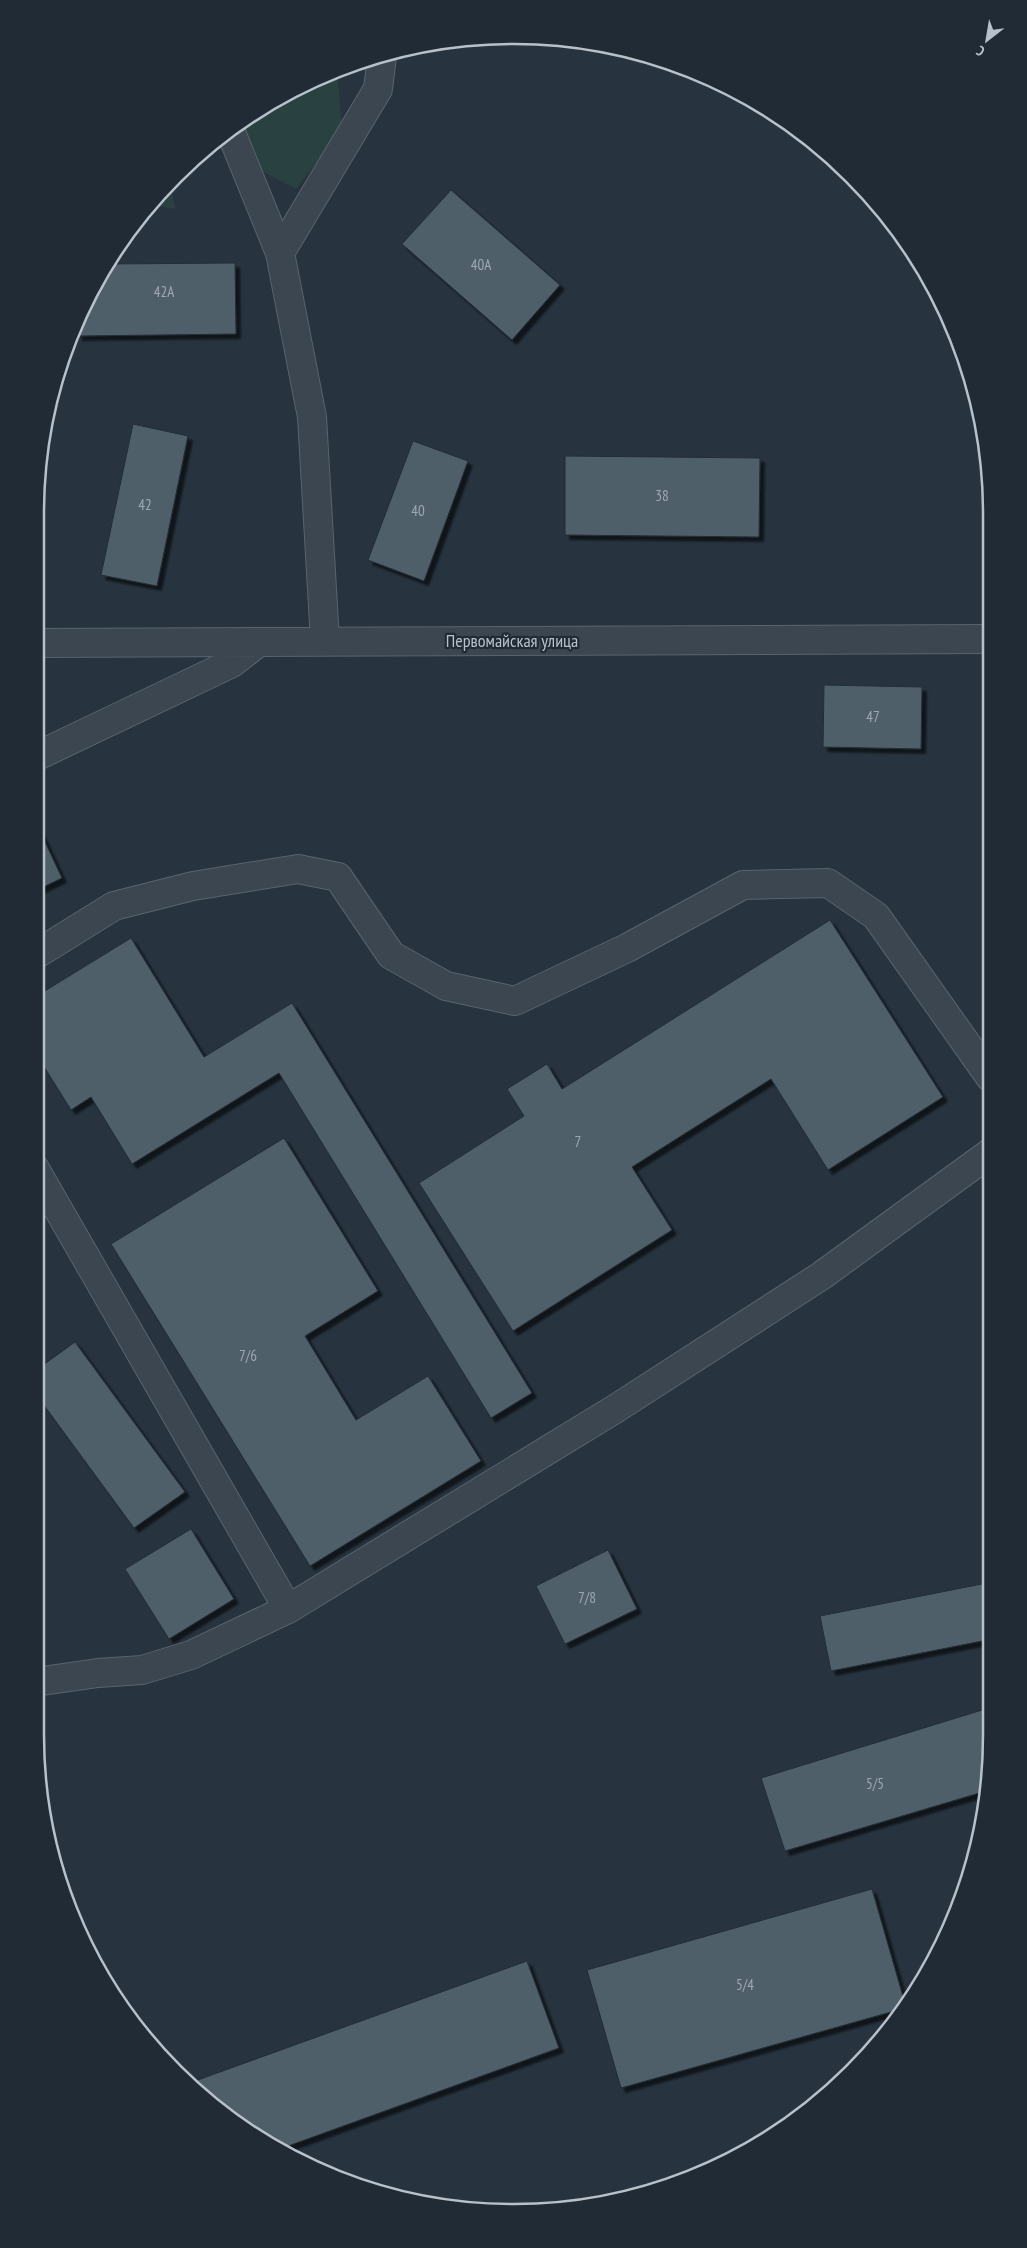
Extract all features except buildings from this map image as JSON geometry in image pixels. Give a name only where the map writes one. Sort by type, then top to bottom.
[{"type":"street","points":[[280,253],[378,89],[381,63]]},
{"type":"street","points":[[233,137],[280,253],[312,418],[325,641]]},
{"type":"street","name":"Первомайская улица","points":[[44,643],[983,639]]},
{"type":"street","points":[[44,753],[232,663],[259,642]]},
{"type":"street","points":[[44,949],[114,906],[193,886],[298,870],[338,876],[391,955],[446,986],[515,1001],[627,948],[743,885],[828,883],[876,916],[983,1067]]},
{"type":"street","points":[[44,1681],[98,1673],[142,1670],[192,1655],[288,1609],[615,1409],[805,1286],[983,1158]]},
{"type":"street","points":[[44,1185],[288,1609]]},
{"type":"green space","points":[[338,79],[342,130],[296,189],[219,148],[253,123],[279,107],[306,92]]},
{"type":"green space","points":[[172,191],[175,209],[158,206]]}]
